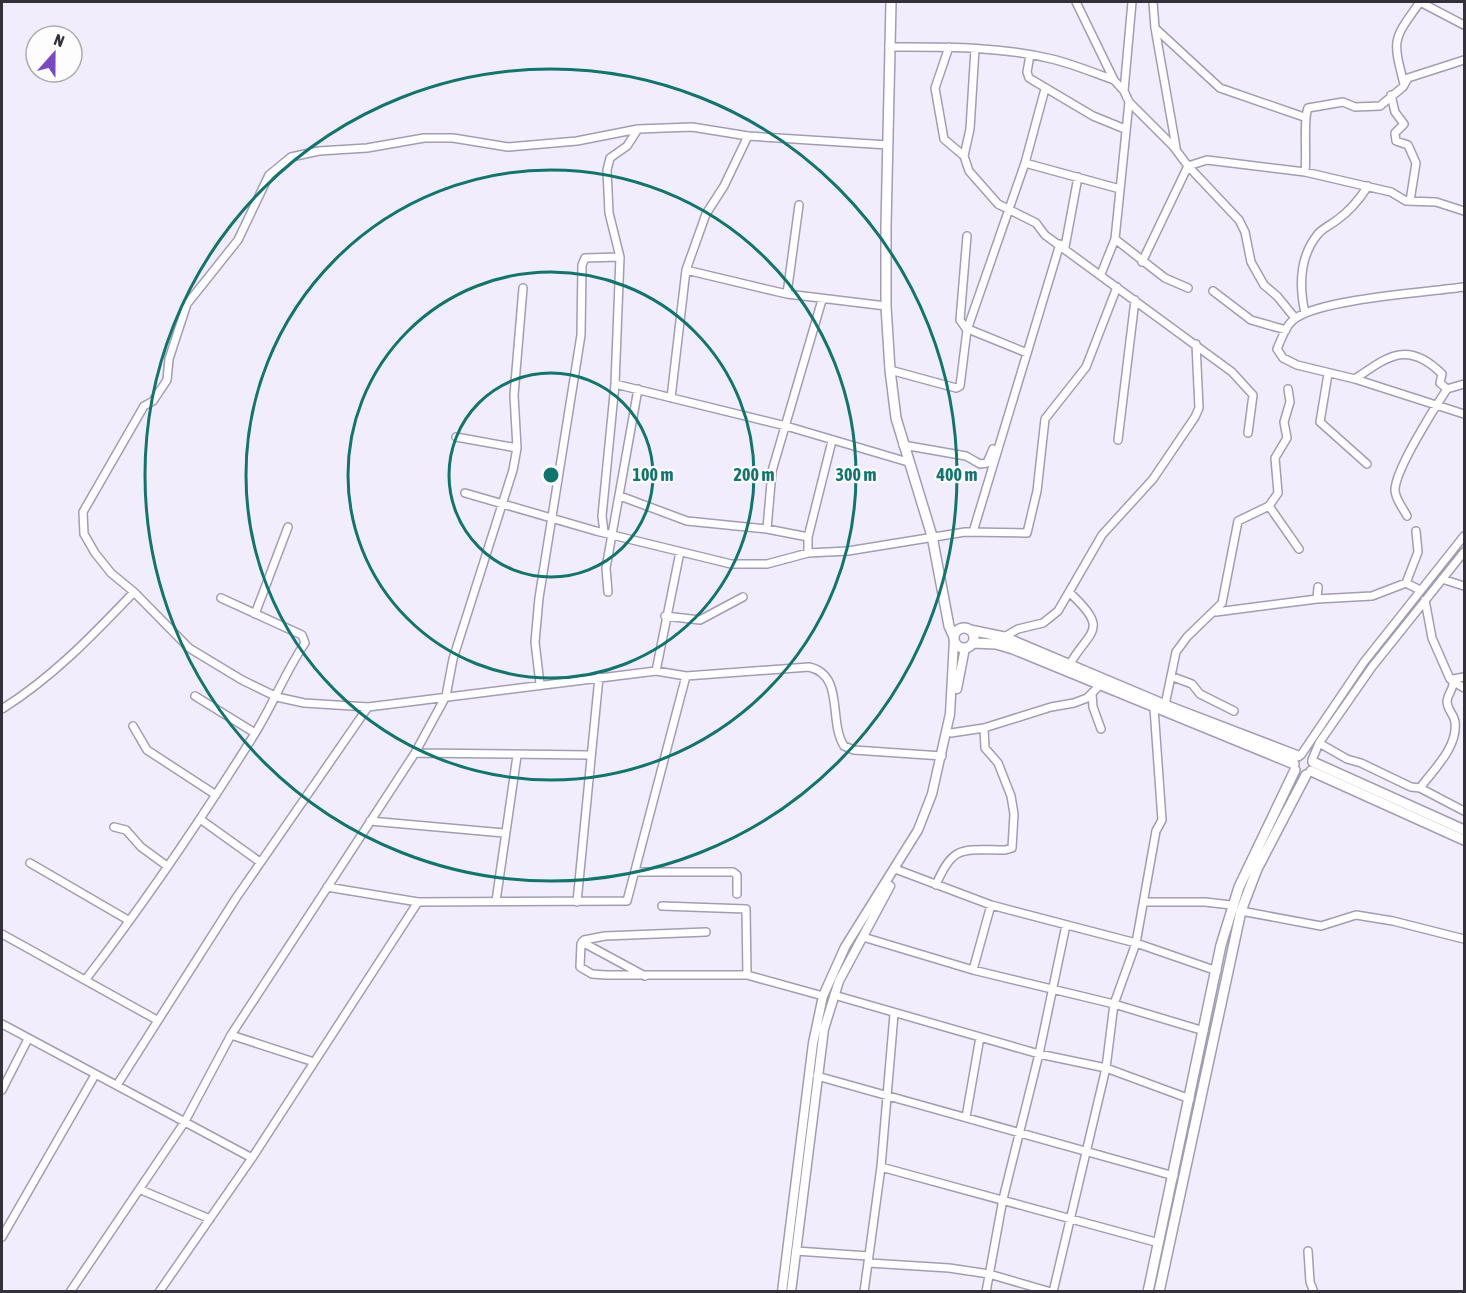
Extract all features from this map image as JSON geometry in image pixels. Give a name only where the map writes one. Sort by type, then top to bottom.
[{"type":"main road","points":[[891,2],[886,306],[890,370],[896,418],[932,536],[949,626],[958,646],[996,644],[1013,649],[1154,708],[1311,767],[1464,830]]},
{"type":"main road","points":[[948,612],[973,635],[969,646]]},
{"type":"main road","points":[[966,629],[1004,637],[1070,664],[1311,767],[1464,840]]},
{"type":"main road","points":[[954,639],[966,629]]},
{"type":"main road","points":[[1148,1292],[1231,905],[1297,762]]},
{"type":"main road","points":[[1159,1292],[1242,911],[1257,869],[1311,767]]},
{"type":"street","points":[[1076,2],[1114,80],[1124,91],[1129,102],[1239,220],[1245,232],[1251,262],[1264,285],[1277,296],[1294,318]]},
{"type":"street","points":[[1124,91],[1132,2]]},
{"type":"street","points":[[1153,2],[1155,28],[1178,153]]},
{"type":"street","points":[[1404,84],[1396,43],[1397,34],[1420,2],[1464,25]]},
{"type":"street","points":[[1155,28],[1220,88],[1304,117]]},
{"type":"street","points":[[889,47],[949,47],[1030,55],[1073,65],[1114,80]]},
{"type":"street","points":[[949,47],[935,88],[944,139],[964,156]]},
{"type":"street","points":[[975,49],[970,129],[964,156],[969,171],[980,180],[986,192],[998,204],[1036,223],[1045,235],[1232,372],[1253,395],[1248,433]]},
{"type":"street","points":[[1030,55],[1028,75],[1045,89],[1093,116],[1125,129]]},
{"type":"street","points":[[1305,172],[1307,138],[1304,117],[1308,108],[1343,102],[1355,107],[1380,106],[1408,78],[1464,60]]},
{"type":"street","points":[[890,370],[956,388],[960,386],[968,329],[1025,163],[1045,89]]},
{"type":"street","points":[[1392,95],[1395,112],[1404,124],[1395,133],[1396,141],[1408,145],[1416,162],[1410,201]]},
{"type":"street","points":[[1101,274],[1115,239],[1129,102]]},
{"type":"street","points":[[888,145],[748,136],[692,128],[638,129],[577,141],[508,147],[453,138],[424,138],[367,148],[319,151],[291,157],[269,175],[238,240],[186,304],[169,359],[167,380],[153,401],[144,406],[83,512],[84,534],[111,573],[134,592],[189,648],[277,698],[304,703],[368,707],[656,671],[686,676],[813,668],[826,675],[830,681],[844,746],[854,750],[942,756]]},
{"type":"street","points":[[604,532],[603,498],[615,384],[620,256],[609,213],[607,170],[610,158],[627,146],[638,129]]},
{"type":"street","points":[[671,398],[686,270],[706,214],[724,186],[748,136]]},
{"type":"street","points":[[1142,262],[1188,166],[1207,160],[1305,172],[1391,192],[1410,201],[1436,202],[1464,211]]},
{"type":"street","points":[[1025,163],[1120,189]]},
{"type":"street","points":[[973,532],[1001,434],[1062,246],[1078,177]]},
{"type":"street","points":[[1305,313],[1300,290],[1302,270],[1310,246],[1319,232],[1356,205],[1368,186]]},
{"type":"street","points":[[787,294],[799,205]]},
{"type":"street","points":[[967,236],[960,320],[968,329],[1027,353]]},
{"type":"street","points":[[1115,239],[1165,278],[1188,288]]},
{"type":"street","points":[[540,684],[535,642],[539,598],[554,520],[581,334],[583,261],[585,258],[620,256]]},
{"type":"street","points":[[686,270],[787,294],[886,306]]},
{"type":"street","points":[[465,493],[554,520],[731,564],[767,564],[808,553],[848,551],[932,536],[973,532],[1027,533],[1037,491],[1045,419],[1086,367],[1117,287]]},
{"type":"street","points":[[1464,287],[1340,303],[1305,313],[1294,318],[1277,349],[1278,354],[1297,365],[1355,379],[1464,414]]},
{"type":"street","points":[[70,1292],[141,1190],[184,1123],[231,1035],[415,753],[446,696],[453,659],[513,470],[517,448],[514,395],[523,288]]},
{"type":"street","points":[[1213,291],[1251,320],[1286,330]]},
{"type":"street","points":[[767,529],[772,471],[822,300]]},
{"type":"street","points":[[1118,440],[1134,300]]},
{"type":"street","points":[[1004,637],[1018,629],[1043,623],[1058,611],[1102,535],[1153,480],[1198,413],[1196,344]]},
{"type":"street","points":[[1355,379],[1379,362],[1409,353],[1420,357],[1437,369],[1442,374],[1440,383],[1447,389]]},
{"type":"street","points":[[1328,374],[1320,422],[1367,464]]},
{"type":"street","points":[[615,384],[786,426],[908,462]]},
{"type":"street","points":[[1407,516],[1395,490],[1398,478],[1447,389],[1464,384]]},
{"type":"street","points":[[608,592],[606,568],[638,389]]},
{"type":"street","points":[[1165,705],[1173,677],[1176,652],[1187,637],[1216,612],[1222,603],[1238,521],[1269,506],[1279,485],[1275,458],[1287,438],[1284,422],[1290,402],[1287,389]]},
{"type":"street","points":[[903,445],[966,456],[980,464],[987,462],[1001,434]]},
{"type":"street","points":[[456,437],[517,448]]},
{"type":"street","points":[[808,553],[808,537],[832,441]]},
{"type":"street","points":[[620,496],[687,521],[767,529],[808,537]]},
{"type":"street","points":[[1269,506],[1299,549]]},
{"type":"street","points":[[255,614],[288,527]]},
{"type":"street","points":[[1216,612],[1317,598],[1372,596],[1406,582],[1418,552],[1416,531]]},
{"type":"street","points":[[1297,762],[1364,662],[1464,537]]},
{"type":"street","points":[[656,671],[665,616],[680,552]]},
{"type":"street","points":[[1311,767],[1319,743],[1372,667],[1464,552]]},
{"type":"street","points":[[1442,579],[1464,586]]},
{"type":"street","points":[[1406,582],[1420,590]]},
{"type":"street","points":[[1317,598],[1318,587]]},
{"type":"street","points":[[2,709],[29,692],[65,663],[134,592]]},
{"type":"street","points":[[1070,593],[1084,606],[1094,628],[1091,637],[1070,664]]},
{"type":"street","points":[[665,616],[700,620],[743,597]]},
{"type":"street","points":[[86,979],[216,795],[277,698],[290,667],[305,643],[304,638],[221,598]]},
{"type":"street","points":[[1425,600],[1432,638],[1450,679],[1454,679],[1464,688]]},
{"type":"street","points":[[782,1292],[813,1043],[823,996],[845,947],[918,830],[932,794],[942,756],[953,688],[954,639]]},
{"type":"street","points":[[790,1292],[824,1029],[834,995],[848,963],[898,870],[922,834],[936,797],[969,646]]},
{"type":"street","points":[[327,887],[418,902],[627,901],[686,676]]},
{"type":"street","points":[[577,902],[589,755],[599,677]]},
{"type":"street","points":[[1173,677],[1191,684],[1200,694],[1234,711]]},
{"type":"street","points":[[1454,679],[1464,677]]},
{"type":"street","points":[[1420,788],[1451,744],[1455,731],[1455,719],[1448,709],[1447,699],[1455,687],[1454,679]]},
{"type":"street","points":[[951,732],[984,728],[1051,707],[1074,703],[1092,694],[1100,685]]},
{"type":"street","points":[[1092,694],[1093,706],[1101,729]]},
{"type":"street","points":[[195,696],[255,733]]},
{"type":"street","points":[[117,1085],[260,862],[368,707]]},
{"type":"street","points":[[796,1251],[989,1274],[1052,1292],[1072,1218],[1106,1068],[1114,1004],[1136,943],[1156,831],[1162,820],[1154,708]]},
{"type":"street","points":[[133,726],[147,750],[216,795]]},
{"type":"street","points":[[936,885],[947,860],[957,852],[1012,848],[1014,814],[1011,796],[998,763],[985,748],[984,728]]},
{"type":"street","points":[[1319,743],[1347,759],[1410,787],[1420,788],[1464,811]]},
{"type":"street","points":[[415,753],[517,756],[589,755]]},
{"type":"street","points":[[496,901],[504,833],[517,756]]},
{"type":"street","points":[[200,819],[260,862]]},
{"type":"street","points":[[370,821],[504,833]]},
{"type":"street","points":[[114,827],[126,830],[141,847],[167,866]]},
{"type":"street","points":[[30,862],[128,920]]},
{"type":"street","points":[[898,870],[991,905],[1136,943],[1216,971]]},
{"type":"street","points":[[635,872],[733,872],[737,875],[737,894]]},
{"type":"street","points":[[159,1292],[252,1158],[418,902]]},
{"type":"street","points":[[1144,902],[1205,902],[1231,905]]},
{"type":"street","points":[[973,970],[991,905]]},
{"type":"street","points":[[663,906],[748,910],[747,975]]},
{"type":"street","points":[[1242,911],[1321,926],[1356,915],[1393,921],[1464,939]]},
{"type":"street","points":[[986,1292],[1003,1199],[1040,1054],[1066,925]]},
{"type":"street","points":[[582,942],[605,936],[705,932]]},
{"type":"street","points":[[2,934],[157,1020]]},
{"type":"street","points":[[863,937],[973,970],[1053,992],[1114,1004],[1203,1031]]},
{"type":"street","points":[[582,942],[580,967],[592,974],[647,977],[747,975],[823,996]]},
{"type":"street","points":[[582,942],[647,977]]},
{"type":"street","points":[[834,995],[1040,1054],[1106,1068],[1190,1099]]},
{"type":"street","points":[[864,1292],[881,1167],[894,1014]]},
{"type":"street","points":[[2,1024],[95,1076],[117,1085],[252,1158]]},
{"type":"street","points":[[231,1035],[314,1062]]},
{"type":"street","points":[[966,1117],[980,1037]]},
{"type":"street","points":[[2,1090],[28,1039]]},
{"type":"street","points":[[2,1237],[95,1076]]},
{"type":"street","points":[[817,1076],[1174,1176]]},
{"type":"street","points":[[881,1167],[1159,1243]]},
{"type":"street","points":[[141,1190],[210,1219]]},
{"type":"street","points":[[1308,1251],[1310,1282],[1314,1292]]}]
